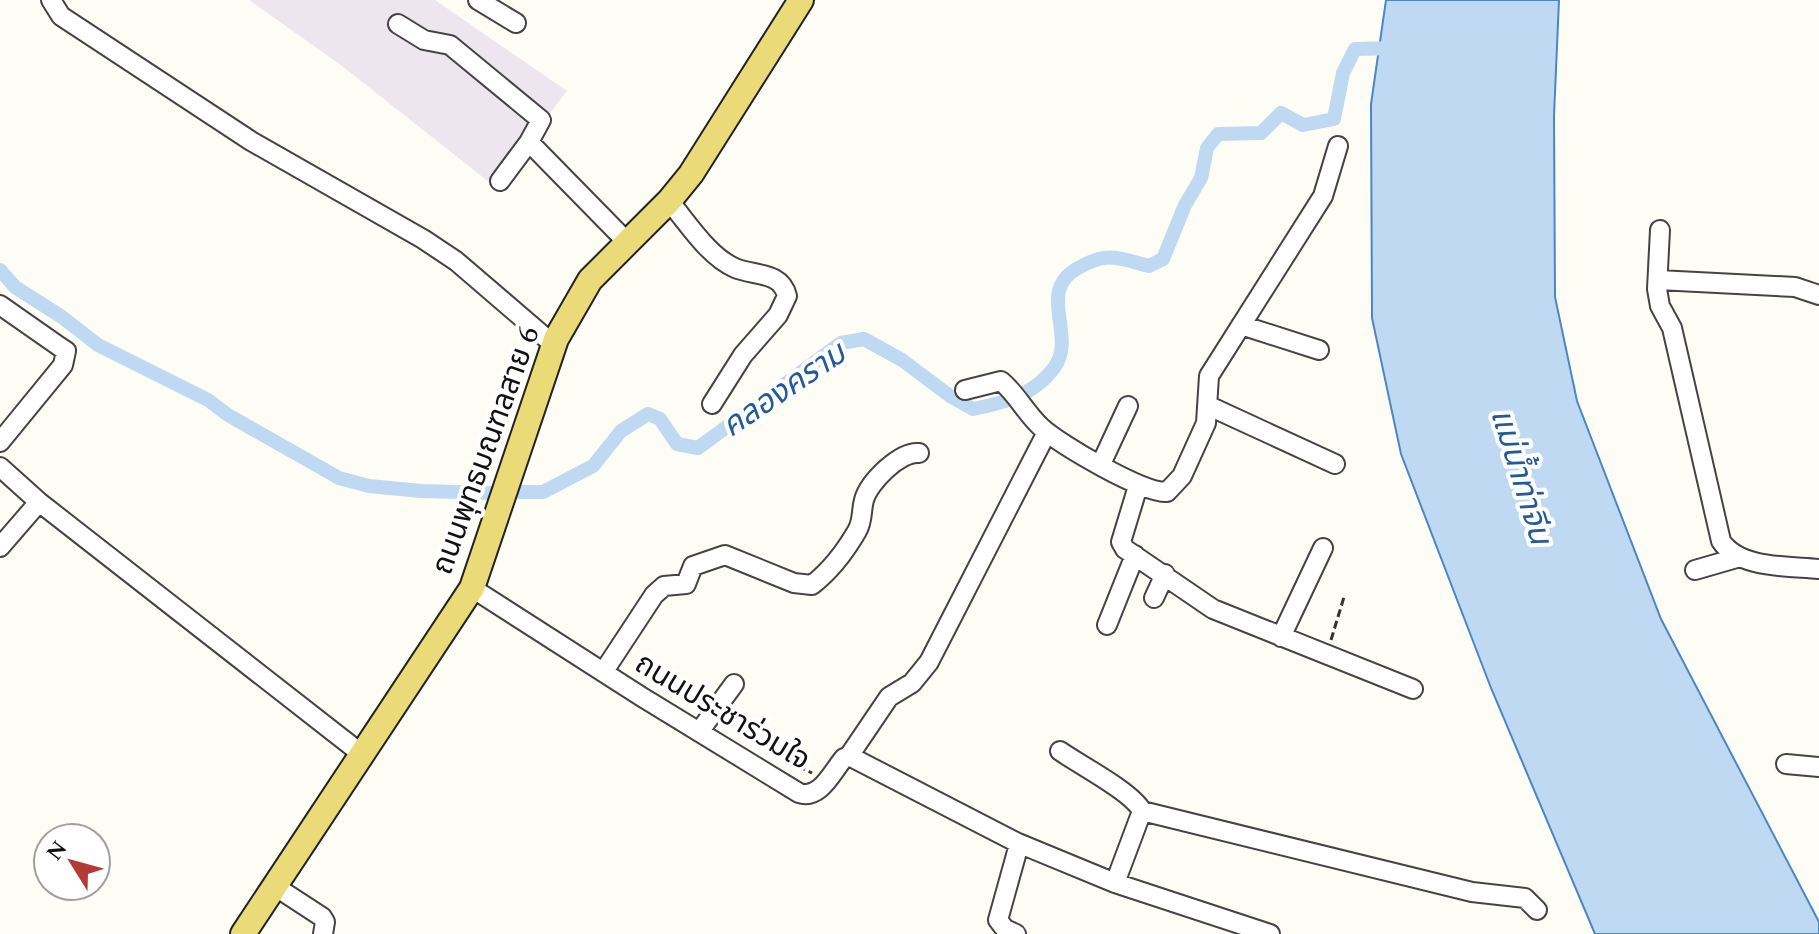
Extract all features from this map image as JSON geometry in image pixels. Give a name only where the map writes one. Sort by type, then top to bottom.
[{"type":"main road","name":"ถนนพุทธมณฑลสาย 6","points":[[243,934],[472,588],[554,345],[570,311],[590,280],[669,201],[691,174],[801,0]]},
{"type":"street","points":[[51,0],[61,16],[198,108],[456,261],[554,345]]},
{"type":"street","points":[[478,0],[516,23]]},
{"type":"street","points":[[398,24],[424,40],[450,45],[541,120],[500,181]]},
{"type":"street","points":[[529,142],[627,242]]},
{"type":"street","points":[[965,390],[997,381],[1047,432],[1138,486],[1167,492],[1187,467],[1206,423],[1209,376],[1323,196],[1338,146]]},
{"type":"street","points":[[669,201],[716,256],[741,270],[767,275],[786,289],[785,303],[743,355],[712,404]]},
{"type":"street","points":[[1660,230],[1660,306],[1672,328],[1721,541],[1727,551],[1740,557],[1819,569]]},
{"type":"street","points":[[1658,280],[1795,287],[1819,295]]},
{"type":"street","points":[[0,305],[66,351],[66,358],[0,442]]},
{"type":"street","points":[[1241,325],[1319,350]]},
{"type":"street","points":[[1101,464],[1128,406]]},
{"type":"street","points":[[1209,406],[1335,464]]},
{"type":"street","points":[[849,756],[889,697],[912,683],[929,662],[1047,432]]},
{"type":"street","points":[[604,671],[654,595],[664,586],[686,584],[690,570],[700,562],[725,555],[783,579],[812,585],[825,575],[858,530],[865,497],[873,483],[905,454],[919,453]]},
{"type":"street","points":[[0,467],[39,502],[363,755]]},
{"type":"street","points":[[1138,486],[1121,542],[1125,549],[1213,609],[1413,689]]},
{"type":"street","points":[[0,547],[39,502]]},
{"type":"street","points":[[1281,637],[1323,548]]},
{"type":"street","points":[[1107,625],[1135,555]]},
{"type":"street","points":[[1695,570],[1740,557]]},
{"type":"street","points":[[1154,598],[1165,574]]},
{"type":"street","name":"ถนนประชาร่วมใจ","points":[[472,588],[799,793],[811,794],[849,756],[1018,843],[1115,883],[1270,934]]},
{"type":"street","points":[[699,732],[734,684]]},
{"type":"street","points":[[1060,751],[1125,793],[1137,802],[1142,811],[1472,892],[1525,898],[1537,910]]},
{"type":"street","points":[[1786,764],[1819,767]]},
{"type":"street","points":[[1115,883],[1142,811]]},
{"type":"street","points":[[1016,934],[992,927],[1018,843]]},
{"type":"street","points":[[276,887],[322,917],[325,922],[323,934]]},
{"type":"path","points":[[1326,655],[1344,597]]},
{"type":"path","points":[[787,761],[826,781]]},
{"type":"shaded area","points":[[249,0],[435,0],[567,91],[494,186],[342,66]]},
{"type":"water","name":"แม่น้ำท่าจีน","points":[[1386,0],[1559,0],[1554,116],[1555,297],[1577,401],[1661,619],[1819,922],[1819,934],[1595,934],[1491,688],[1401,454],[1372,318],[1371,104]]},
{"type":"waterway","name":"คลองคราม","points":[[519,492],[543,492],[593,466],[621,431],[648,414],[660,419],[677,444],[698,448],[841,343],[864,339],[902,360],[973,409],[1007,401],[1028,391],[1046,377],[1060,355],[1062,342],[1058,301],[1059,289],[1066,278],[1097,259],[1121,259],[1149,266],[1163,259],[1185,205],[1201,178],[1207,148],[1218,134],[1261,133],[1281,113],[1303,125],[1334,119],[1343,73],[1355,49],[1397,48]]},
{"type":"waterway","name":"คลองคราม","points":[[0,270],[15,287],[98,345],[208,400],[228,415],[339,478],[369,486],[493,493]]}]
